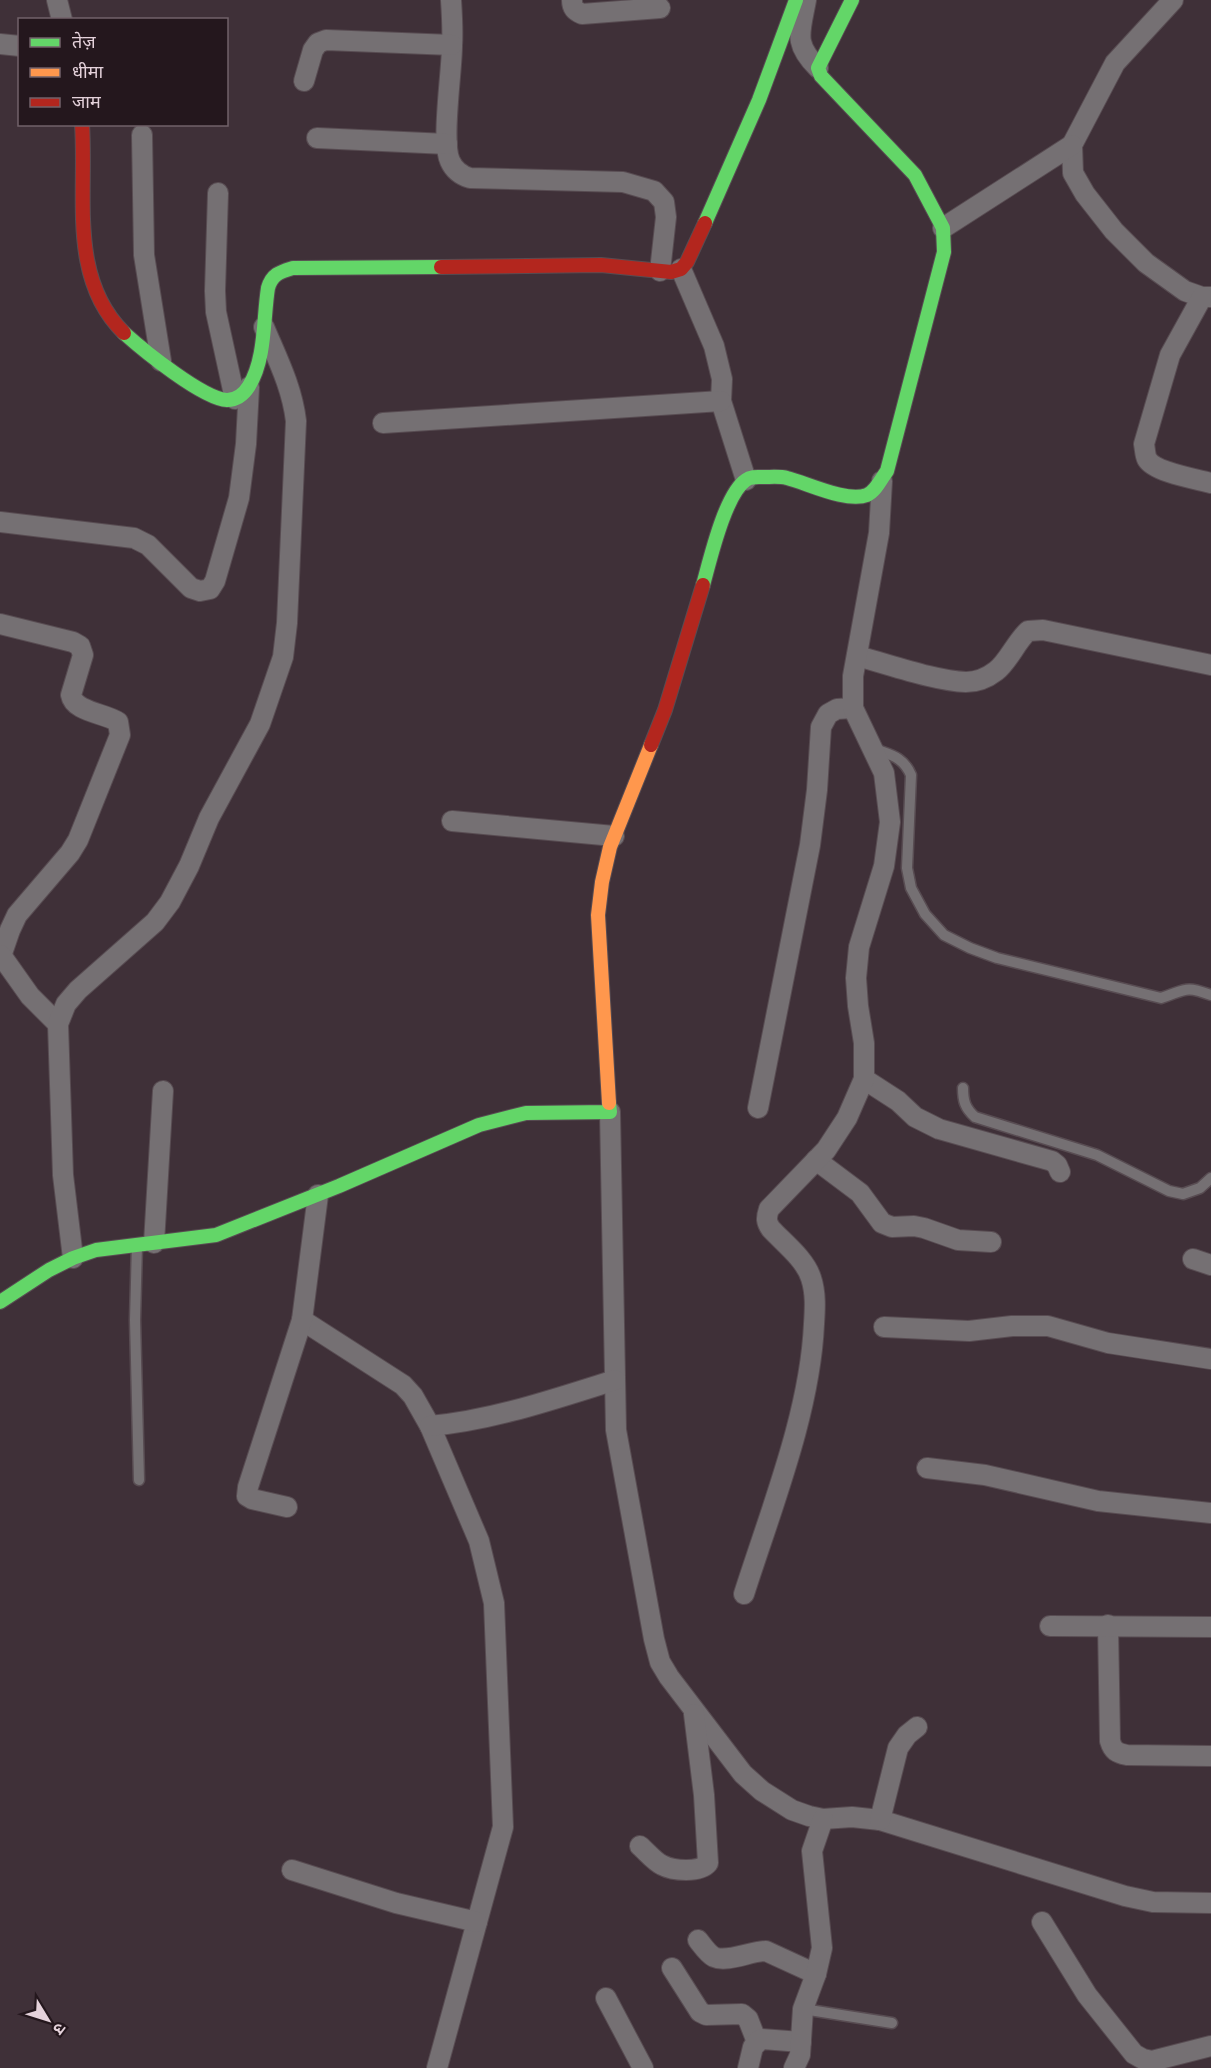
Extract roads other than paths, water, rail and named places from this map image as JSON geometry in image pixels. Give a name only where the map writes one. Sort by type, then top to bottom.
[{"type":"street","points":[[57,0],[62,18]]},
{"type":"street","points":[[451,0],[452,45],[447,144],[449,160],[455,169],[461,176],[470,178],[623,182],[654,191],[664,202],[666,217],[660,272]]},
{"type":"street","points":[[572,0],[572,6],[576,12],[582,14],[660,8]]},
{"type":"street","points":[[82,126],[86,257],[95,293],[108,315],[130,338],[203,392],[227,401],[242,393],[254,376],[264,327],[267,291],[272,277],[279,272],[293,268],[601,265],[660,272],[681,269],[687,262],[729,171],[782,43],[796,0]]},
{"type":"street","points":[[806,0],[800,35],[801,46],[830,87],[915,175],[944,228],[944,252],[887,471],[882,481],[867,495],[857,497],[839,494],[784,477],[754,477],[746,480],[736,491],[721,524],[665,710],[614,836],[602,882],[598,915],[610,1112],[616,1430],[654,1639],[660,1662],[669,1677],[742,1774],[762,1791],[792,1810],[823,1819],[852,1817],[880,1820],[1125,1896],[1153,1902],[1211,1903]]},
{"type":"street","points":[[818,68],[852,0]]},
{"type":"street","points":[[1173,0],[1115,63],[1072,146],[1073,172],[1085,194],[1114,231],[1146,263],[1185,291],[1207,297],[1170,355],[1144,444],[1146,457],[1151,464],[1166,471],[1211,483]]},
{"type":"street","points":[[304,81],[313,51],[318,43],[326,40],[452,45]]},
{"type":"street","points":[[0,44],[18,46]]},
{"type":"street","points":[[142,135],[144,255],[161,361]]},
{"type":"street","points":[[318,138],[447,144]]},
{"type":"street","points":[[944,228],[1072,146]]},
{"type":"street","points":[[0,522],[134,538],[148,545],[191,588],[200,591],[210,589],[215,582],[239,498],[246,444],[242,393],[216,312],[214,291],[218,193]]},
{"type":"street","points":[[681,269],[714,346],[722,380],[721,401],[746,480]]},
{"type":"street","points":[[73,1258],[63,1175],[58,1024],[66,1004],[78,990],[154,922],[170,902],[189,866],[209,818],[260,724],[283,657],[287,623],[296,421],[288,382],[264,327]]},
{"type":"street","points":[[383,423],[721,401]]},
{"type":"street","points":[[744,1593],[806,1392],[814,1334],[814,1291],[811,1278],[807,1269],[771,1229],[766,1222],[766,1216],[769,1209],[826,1150],[847,1118],[864,1079],[864,1043],[856,978],[859,947],[884,866],[890,822],[884,773],[853,708],[853,676],[879,533],[882,481]]},
{"type":"street","points":[[0,624],[25,628],[80,646],[83,655],[71,695],[72,700],[78,706],[118,722],[120,735],[78,840],[70,853],[17,915],[1,957],[30,996],[58,1024]]},
{"type":"street","points":[[857,656],[941,678],[967,682],[985,679],[999,669],[1018,640],[1028,631],[1043,630],[1211,664]]},
{"type":"street","points":[[759,1108],[810,845],[818,790],[821,727],[828,714],[837,709],[853,708]]},
{"type":"street","points":[[452,821],[614,836]]},
{"type":"street","points":[[864,1079],[898,1101],[915,1117],[939,1129],[1052,1161],[1060,1172]]},
{"type":"street","points":[[145,1243],[163,1091]]},
{"type":"street","points":[[0,1302],[49,1270],[73,1258],[96,1250],[216,1235],[318,1195],[479,1125],[526,1113],[610,1112]]},
{"type":"street","points":[[816,1160],[860,1193],[882,1223],[887,1226],[915,1226],[958,1240],[991,1242]]},
{"type":"street","points":[[287,1507],[247,1496],[302,1320],[318,1195]]},
{"type":"street","points":[[302,1320],[403,1385],[413,1396],[430,1426],[479,1541],[494,1603],[503,1827],[437,2068]]},
{"type":"street","points":[[884,1327],[969,1331],[1012,1326],[1048,1326],[1108,1343],[1211,1359]]},
{"type":"street","points":[[430,1426],[499,1416],[615,1380]]},
{"type":"street","points":[[927,1468],[985,1475],[1098,1501],[1211,1513]]},
{"type":"street","points":[[1108,1625],[1112,1748],[1118,1754],[1127,1755],[1211,1756]]},
{"type":"street","points":[[1050,1626],[1211,1627]]},
{"type":"street","points":[[640,1846],[658,1862],[671,1869],[699,1869],[704,1868],[708,1863],[704,1795],[694,1711]]},
{"type":"street","points":[[880,1820],[898,1748],[907,1735],[917,1727]]},
{"type":"street","points":[[794,2068],[800,2055],[803,2009],[816,1974],[822,1948],[812,1851],[823,1819]]},
{"type":"street","points":[[292,1870],[396,1903],[477,1922]]},
{"type":"street","points":[[1042,1922],[1087,1995],[1134,2054],[1152,2061],[1211,2046]]},
{"type":"street","points":[[698,1940],[714,1958],[723,1959],[766,1951],[816,1974]]},
{"type":"street","points":[[672,1968],[700,2012],[706,2015],[742,2014],[748,2019],[757,2042]]},
{"type":"street","points":[[606,1998],[643,2068]]},
{"type":"street","points":[[748,2068],[751,2053],[757,2042],[768,2038],[801,2042]]},
{"type":"lane","points":[[872,748],[896,757],[906,764],[911,775],[907,868],[911,888],[925,914],[944,935],[997,958],[1161,998],[1181,989],[1197,990],[1211,995]]},
{"type":"lane","points":[[963,1088],[963,1101],[967,1110],[975,1117],[1097,1155],[1169,1191],[1183,1194],[1200,1188],[1211,1178]]},
{"type":"lane","points":[[139,1480],[135,1320],[145,1243]]},
{"type":"lane","points":[[803,2009],[892,2023]]}]
